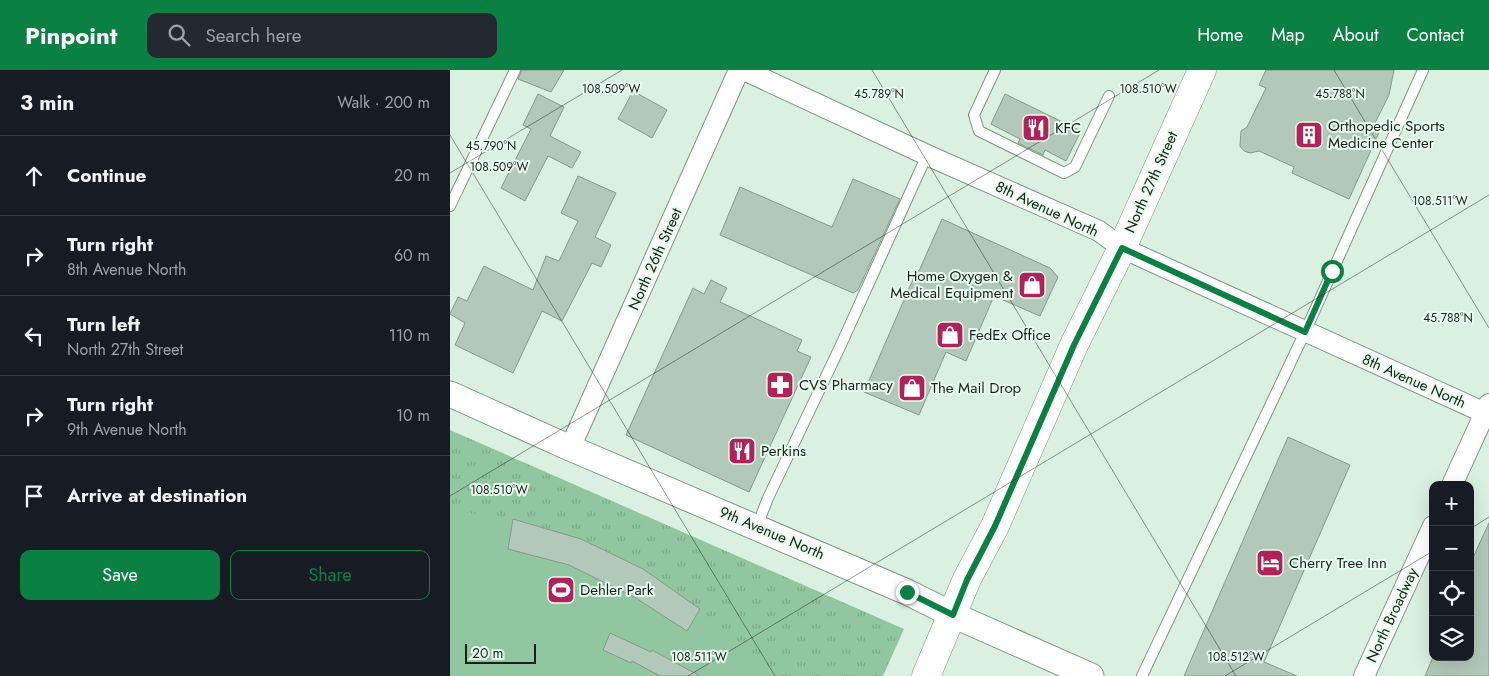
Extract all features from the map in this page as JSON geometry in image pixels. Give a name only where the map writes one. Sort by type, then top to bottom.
[{"type":"main road","name":"North 27th Street","points":[[926,676],[967,580],[995,526],[1074,345],[1122,248],[1202,70]]},
{"type":"street","name":"North 26th Street","points":[[570,448],[739,70]]},
{"type":"street","name":"8th Avenue North","points":[[744,70],[927,155],[1099,231],[1122,248],[1305,332],[1487,409]]},
{"type":"street","name":"9th Avenue North","points":[[450,394],[570,448],[757,526],[1091,676]]},
{"type":"street","points":[[1454,481],[1487,409]]},
{"type":"street","name":"North Broadway","points":[[1364,676],[1429,535]]},
{"type":"lane","points":[[450,206],[515,70]]},
{"type":"lane","points":[[995,70],[974,115],[979,131],[1064,174],[1075,167],[1109,96]]},
{"type":"lane","points":[[1142,676],[1305,332],[1423,70]]},
{"type":"lane","points":[[757,526],[768,498],[840,347],[927,155]]},
{"type":"green space","points":[[450,430],[904,629],[883,676],[450,676]]},
{"type":"green space","name":"Dehler Park","points":[[450,512],[496,515],[581,539],[645,570],[700,609],[764,676],[450,676]]},
{"type":"building","points":[[522,70],[564,70],[551,92],[518,79]]},
{"type":"building","name":"Orthopedic Sports Medicine Center","points":[[1266,70],[1394,70],[1389,95],[1375,123],[1382,126],[1349,199],[1292,173],[1294,167],[1259,151],[1250,153],[1244,151],[1240,146],[1241,131],[1247,127],[1266,88],[1259,85]]},
{"type":"building","points":[[633,91],[667,110],[652,138],[618,119]]},
{"type":"building","points":[[538,94],[564,107],[550,136],[581,152],[572,168],[548,156],[525,201],[501,188],[531,129],[523,125]]},
{"type":"building","name":"KFC","points":[[1005,94],[1081,131],[1066,161],[1045,150],[1043,155],[1018,143],[1020,139],[991,124]]},
{"type":"building","points":[[578,176],[616,193],[595,237],[611,245],[601,267],[592,263],[562,321],[542,311],[513,373],[455,345],[465,323],[450,314],[458,297],[467,301],[484,266],[533,290],[546,256],[559,261],[578,221],[561,213]]},
{"type":"building","points":[[853,179],[900,199],[858,290],[853,293],[720,235],[740,187],[832,227]]},
{"type":"building","points":[[942,219],[1050,268],[1058,277],[1040,316],[994,296],[966,361],[946,352],[919,415],[864,392],[917,270],[919,271]]},
{"type":"building","points":[[711,280],[727,288],[720,302],[802,340],[797,351],[811,357],[749,492],[626,435],[693,288],[704,294]]},
{"type":"building","name":"Cherry Tree Inn","points":[[1288,437],[1350,465],[1264,662],[1297,676],[1184,676]]},
{"type":"building","points":[[513,519],[581,539],[643,569],[700,609],[687,631],[634,597],[569,565],[508,549]]},
{"type":"building","points":[[1489,523],[1489,676],[1425,676],[1431,661],[1474,661],[1474,555]]},
{"type":"building","points":[[610,633],[651,652],[652,650],[700,676],[660,676],[632,661],[631,663],[603,650]]},
{"type":"place","name":"KFC","points":[[1036,128]]},
{"type":"place","name":"Orthopedic Sports Medicine Center","points":[[1309,135]]},
{"type":"place","name":"Home Oxygen & Medical Equipment","points":[[1032,285]]},
{"type":"place","name":"FedEx Office","points":[[950,335]]},
{"type":"place","name":"CVS Pharmacy","points":[[780,385]]},
{"type":"place","name":"The Mail Drop","points":[[912,388]]},
{"type":"place","name":"Perkins","points":[[742,451]]},
{"type":"place","name":"Cherry Tree Inn","points":[[1270,563]]},
{"type":"place","name":"Dehler Park","points":[[561,590]]},
{"type":"route","points":[[907,592],[953,615],[967,580],[995,526],[1074,345],[1122,248],[1305,332],[1332,271]]}]
